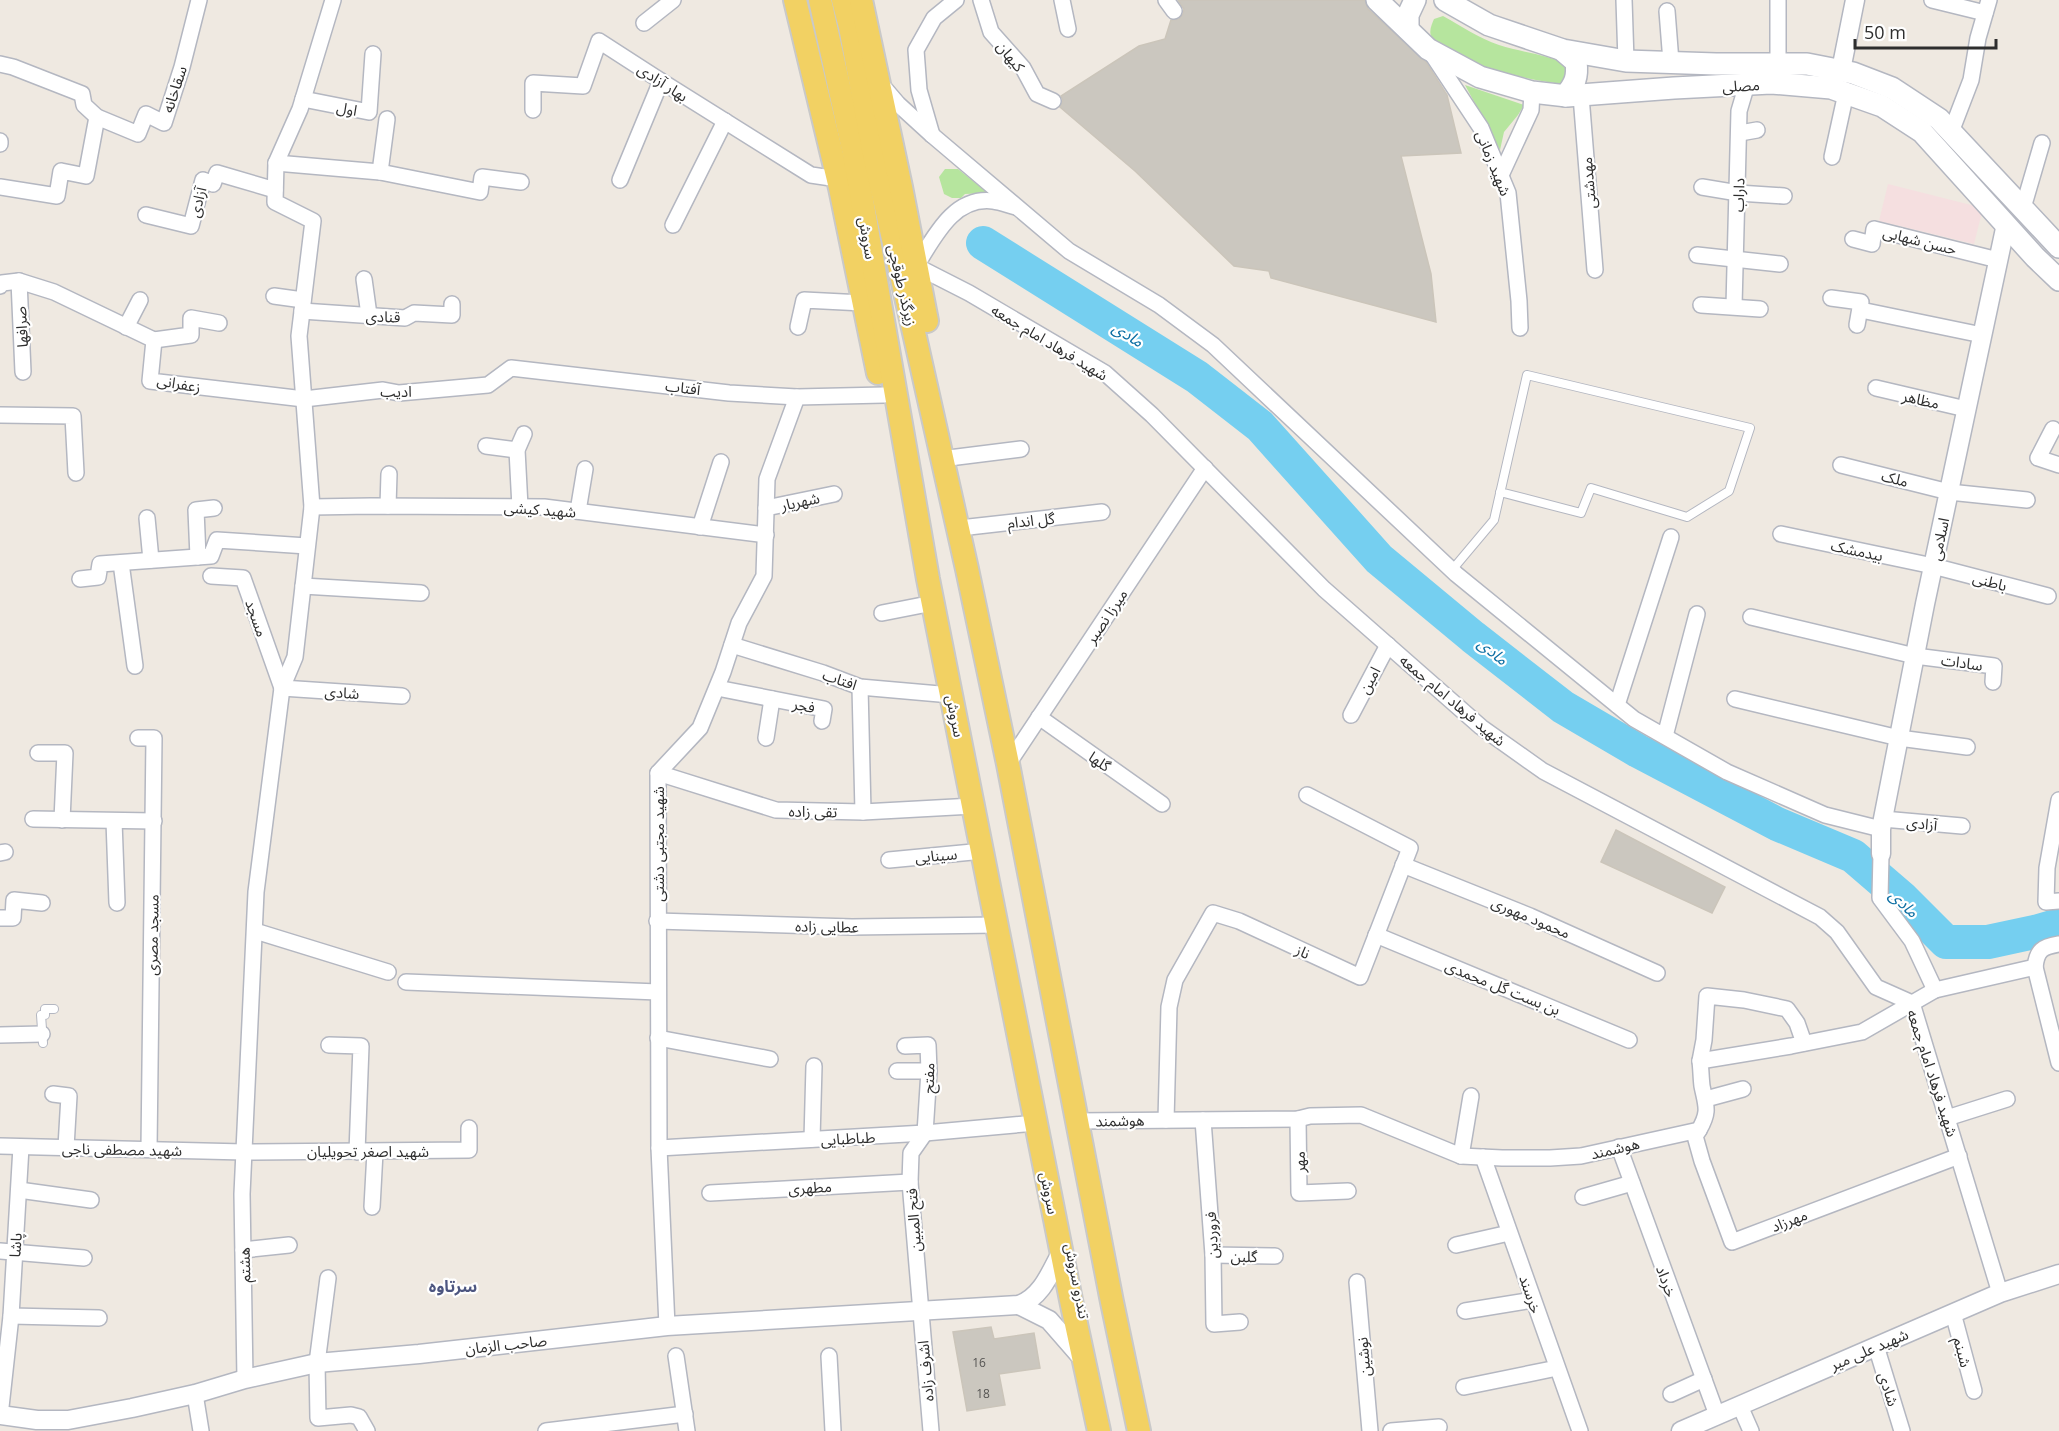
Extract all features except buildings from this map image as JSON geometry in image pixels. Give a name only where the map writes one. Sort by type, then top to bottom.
[{"type":"main road","points":[[795,0],[838,179],[863,303],[928,579]]},
{"type":"main road","name":"سروش","points":[[820,0],[854,154],[928,579],[997,925],[1010,964],[1036,1123],[1099,1431]]},
{"type":"main road","name":"زیرگذر طوقچی","points":[[843,0],[874,154],[967,569]]},
{"type":"main road","points":[[861,0],[916,266],[967,569],[1008,764],[1042,966],[1077,1121],[1139,1431]]},
{"type":"main road","name":"مصلی","points":[[1377,0],[1428,49],[1480,76],[1532,92],[1573,96],[1771,83],[1831,88],[1882,106],[1922,132],[2035,257],[2059,280]]},
{"type":"main road","points":[[1408,29],[1408,15],[1415,0]]},
{"type":"main road","name":"مصلی","points":[[1445,0],[1489,25],[1562,50],[1626,60],[1807,64],[1841,70],[1892,88],[1939,119],[2059,247]]},
{"type":"main road","points":[[1562,50],[1576,62],[1578,74],[1573,96]]},
{"type":"street","name":"سقاخانه","points":[[97,117],[138,134],[146,114],[164,123],[182,67],[199,0]]},
{"type":"street","points":[[282,688],[295,657],[312,507],[299,336],[313,221],[275,202],[276,163],[303,99],[333,0]]},
{"type":"street","points":[[644,23],[673,0]]},
{"type":"street","points":[[932,135],[919,90],[916,50],[934,18],[956,0]]},
{"type":"street","name":"کیهان","points":[[981,0],[991,32],[1023,68],[1037,94],[1053,101]]},
{"type":"street","points":[[1062,0],[1068,29]]},
{"type":"street","points":[[1624,0],[1626,60]]},
{"type":"street","points":[[1778,0],[1778,64]]},
{"type":"street","points":[[1841,70],[1855,0]]},
{"type":"street","points":[[1932,0],[1987,7],[1978,38],[1971,80],[1951,132]]},
{"type":"street","points":[[1667,11],[1671,62]]},
{"type":"street","name":"بهار آزادی","points":[[533,110],[533,83],[583,86],[599,40],[660,81],[811,175],[838,179]]},
{"type":"street","name":"شهید زمانی","points":[[1428,49],[1481,128],[1508,193],[1520,328]]},
{"type":"street","name":"اول","points":[[303,99],[369,112],[373,54]]},
{"type":"street","points":[[0,64],[82,94],[84,105],[97,117],[86,176],[61,171],[57,196],[0,187]]},
{"type":"street","points":[[620,180],[660,81]]},
{"type":"street","points":[[879,82],[898,104],[932,135],[1069,251],[1159,305],[1212,345],[1452,570],[1634,719],[1727,772],[1825,815],[1882,824]]},
{"type":"street","name":"داراب","points":[[1734,306],[1739,111],[1747,84]]},
{"type":"street","points":[[1501,175],[1531,110],[1532,92]]},
{"type":"street","points":[[1833,158],[1846,93]]},
{"type":"street","name":"مهدشتی","points":[[1573,96],[1595,270]]},
{"type":"street","points":[[380,172],[387,119]]},
{"type":"street","points":[[673,225],[725,122]]},
{"type":"street","points":[[1740,133],[1757,130]]},
{"type":"street","points":[[2023,208],[2042,143]]},
{"type":"street","points":[[276,163],[380,172],[480,192],[482,177],[521,182]]},
{"type":"street","name":"آزادی","points":[[146,215],[191,226],[203,180],[213,184],[217,173],[275,190]]},
{"type":"street","points":[[1702,187],[1738,193],[1784,196]]},
{"type":"street","points":[[916,266],[954,213],[966,204],[992,201],[1016,207]]},
{"type":"street","name":"اسلامی","points":[[1881,854],[1882,824],[1915,656],[2006,224]]},
{"type":"street","name":"حسن شهابی","points":[[1853,239],[1872,244],[1874,229],[1998,260]]},
{"type":"street","points":[[1697,255],[1780,264]]},
{"type":"street","name":"شهید فرهاد امام جمعه","points":[[916,266],[969,293],[1105,374],[1152,415],[1324,589],[1481,727],[1544,771],[1820,917],[1837,932],[1876,987],[1912,1003],[2000,1293]]},
{"type":"street","points":[[364,279],[369,315]]},
{"type":"street","points":[[0,286],[2,283],[19,281],[54,292],[154,340],[191,335],[191,318],[219,322]]},
{"type":"street","name":"صرافها","points":[[19,281],[23,372]]},
{"type":"street","name":"قنادی","points":[[274,296],[303,305],[405,318],[414,313],[452,315],[452,304]]},
{"type":"street","points":[[1831,298],[1861,302],[1859,317],[1982,335]]},
{"type":"street","points":[[126,327],[140,300]]},
{"type":"street","points":[[798,327],[804,300],[863,303]]},
{"type":"street","points":[[1701,305],[1761,309]]},
{"type":"street","name":"زعفرانی","points":[[154,340],[150,381],[304,399]]},
{"type":"street","name":"آفتاب","points":[[488,385],[511,368],[729,393],[797,397],[884,395]]},
{"type":"street","name":"ادیب","points":[[304,399],[383,390],[399,393],[488,385]]},
{"type":"street","name":"مظاهر","points":[[1876,388],[1966,409]]},
{"type":"street","name":"شهید مجتبی دشتی","points":[[667,1326],[659,1148],[658,773],[700,728],[717,688],[739,623],[764,576],[767,479],[797,397]]},
{"type":"street","points":[[0,415],[73,416],[76,473]]},
{"type":"street","points":[[2053,429],[2038,458],[2059,465]]},
{"type":"street","points":[[520,507],[517,450],[524,434]]},
{"type":"street","points":[[486,446],[517,450]]},
{"type":"street","points":[[949,458],[1021,449]]},
{"type":"street","points":[[700,526],[721,462]]},
{"type":"street","name":"ملک","points":[[1841,465],[1949,492],[2026,500]]},
{"type":"street","name":"میرزا نصیر","points":[[1008,764],[1205,468]]},
{"type":"street","points":[[578,511],[585,470]]},
{"type":"street","points":[[388,506],[389,474]]},
{"type":"street","name":"شهریار","points":[[766,508],[834,494]]},
{"type":"street","name":"شهید کیشی","points":[[312,507],[544,507],[766,535]]},
{"type":"street","points":[[198,557],[196,510],[214,508]]},
{"type":"street","name":"گل اندام","points":[[960,528],[1102,512]]},
{"type":"street","points":[[147,518],[151,560]]},
{"type":"street","name":"بیدمشک","points":[[1781,534],[1933,566]]},
{"type":"street","points":[[1617,705],[1671,537]]},
{"type":"street","points":[[80,579],[98,577],[100,564],[211,556],[217,540],[307,546]]},
{"type":"street","points":[[122,562],[135,666]]},
{"type":"street","name":"باطنی","points":[[1933,566],[2048,596]]},
{"type":"street","name":"مسجد","points":[[211,576],[243,578],[282,688]]},
{"type":"street","points":[[303,586],[421,593]]},
{"type":"street","points":[[882,613],[933,603]]},
{"type":"street","points":[[1665,736],[1697,614]]},
{"type":"street","points":[[1751,617],[1915,656]]},
{"type":"street","name":"افتاب","points":[[732,645],[860,687],[951,695]]},
{"type":"street","name":"امین","points":[[1351,716],[1388,645]]},
{"type":"street","name":"سادات","points":[[1915,656],[1994,666],[1992,682]]},
{"type":"street","points":[[860,687],[863,812]]},
{"type":"street","name":"شادی","points":[[282,688],[402,696]]},
{"type":"street","name":"هشتم","points":[[245,1379],[244,1152],[256,892],[282,688]]},
{"type":"street","name":"فجر","points":[[717,688],[824,709],[822,721]]},
{"type":"street","name":"فجر","points":[[766,738],[772,699]]},
{"type":"street","points":[[1735,699],[1899,738],[1967,747]]},
{"type":"street","name":"گلها","points":[[1038,717],[1162,804]]},
{"type":"street","name":"مسجد مصری","points":[[138,738],[154,738],[149,1149]]},
{"type":"street","points":[[38,753],[65,753],[62,820]]},
{"type":"street","name":"تقی زاده","points":[[658,773],[776,810],[863,812],[974,806]]},
{"type":"street","name":"ناز","points":[[1166,1120],[1169,1007],[1175,980],[1213,913],[1239,921],[1360,977],[1410,848],[1307,795]]},
{"type":"street","points":[[2052,902],[2047,868],[2059,800]]},
{"type":"street","points":[[33,819],[153,821]]},
{"type":"street","points":[[114,821],[117,903]]},
{"type":"street","name":"آزادی","points":[[1882,824],[1962,826]]},
{"type":"street","name":"سینایی","points":[[889,860],[982,851]]},
{"type":"street","points":[[1881,854],[1880,898],[1912,941],[1935,990]]},
{"type":"street","name":"محمود مهوری","points":[[1403,865],[1530,916],[1657,973]]},
{"type":"street","points":[[0,918],[13,918],[14,900],[42,903]]},
{"type":"street","name":"عطایی زاده","points":[[657,921],[852,927],[997,925]]},
{"type":"street","points":[[255,931],[388,972]]},
{"type":"street","name":"بن بست گل محمدی","points":[[1376,935],[1629,1040]]},
{"type":"street","points":[[2059,944],[2045,947],[2037,956],[2035,968],[2059,1063]]},
{"type":"street","points":[[1700,1061],[1862,1032],[1935,990],[2035,968]]},
{"type":"street","points":[[406,982],[658,992]]},
{"type":"street","points":[[1699,1130],[1705,1119],[1707,1107],[1700,1061],[1707,996],[1744,1000],[1787,1009],[1797,1023],[1804,1043]]},
{"type":"street","points":[[0,1035],[43,1039]]},
{"type":"street","points":[[658,1038],[770,1059]]},
{"type":"street","points":[[329,1044],[362,1046],[357,1152]]},
{"type":"street","name":"مفتح","points":[[904,1046],[928,1045],[929,1071],[925,1133]]},
{"type":"street","points":[[812,1139],[814,1066]]},
{"type":"street","points":[[897,1071],[929,1071]]},
{"type":"street","points":[[1706,1100],[1743,1089]]},
{"type":"street","points":[[53,1094],[69,1096],[66,1147]]},
{"type":"street","points":[[1461,1156],[1471,1096]]},
{"type":"street","points":[[1947,1118],[2007,1099]]},
{"type":"street","name":"هوشمند","points":[[1077,1121],[1298,1119],[1310,1116],[1361,1115],[1461,1156],[1483,1157],[1581,1156],[1699,1130]]},
{"type":"street","name":"مهر","points":[[1298,1119],[1299,1193],[1348,1191]]},
{"type":"street","name":"فروردین","points":[[1203,1120],[1213,1255],[1214,1324],[1240,1322]]},
{"type":"street","name":"طباطبایی","points":[[659,1148],[925,1133],[1036,1123]]},
{"type":"street","name":"شهید اصغر تحویلیان","points":[[244,1152],[469,1150],[469,1128]]},
{"type":"street","name":"مهرزاد","points":[[1699,1130],[1695,1136],[1702,1161],[1732,1242],[1959,1156]]},
{"type":"street","name":"فتح المبین","points":[[920,1311],[910,1182],[911,1153],[925,1133]]},
{"type":"street","name":"شهید مصطفی ناجی","points":[[0,1146],[244,1152]]},
{"type":"street","name":"پاشا","points":[[0,1415],[11,1316],[7,1251],[19,1190],[21,1147]]},
{"type":"street","name":"خرداد","points":[[1619,1147],[1717,1415]]},
{"type":"street","points":[[372,1207],[375,1152]]},
{"type":"street","name":"خرسند","points":[[1483,1157],[1580,1431]]},
{"type":"street","name":"مطهری","points":[[710,1193],[910,1182]]},
{"type":"street","points":[[1583,1197],[1632,1184]]},
{"type":"street","points":[[19,1190],[91,1200]]},
{"type":"street","points":[[1456,1245],[1509,1233]]},
{"type":"street","points":[[243,1250],[289,1245]]},
{"type":"street","points":[[7,1251],[84,1258]]},
{"type":"street","points":[[1019,1305],[1028,1302],[1036,1295],[1062,1251]]},
{"type":"street","name":"گلبن","points":[[1213,1255],[1275,1256]]},
{"type":"street","name":"شهید علی میر","points":[[1681,1431],[2000,1293],[2059,1274]]},
{"type":"street","points":[[328,1278],[316,1363],[318,1418],[351,1414],[359,1417],[368,1431]]},
{"type":"street","name":"نوشین","points":[[1357,1282],[1370,1431]]},
{"type":"street","points":[[1465,1311],[1533,1300]]},
{"type":"street","points":[[1019,1305],[1049,1320],[1084,1361]]},
{"type":"street","name":"صاحب الزمان","points":[[0,1415],[37,1426],[195,1394],[245,1379],[316,1363],[419,1354],[667,1326],[1019,1305]]},
{"type":"street","name":"اشرف زاده","points":[[920,1311],[931,1431]]},
{"type":"street","name":"شبنم","points":[[1953,1313],[1974,1391]]},
{"type":"street","points":[[11,1316],[99,1318]]},
{"type":"street","name":"شادی","points":[[1876,1346],[1902,1431]]},
{"type":"street","points":[[676,1356],[687,1431]]},
{"type":"street","points":[[829,1356],[833,1431]]},
{"type":"street","points":[[1464,1387],[1557,1368]]},
{"type":"street","points":[[1671,1394],[1704,1380]]},
{"type":"street","points":[[195,1394],[201,1431]]},
{"type":"street","points":[[1740,1406],[1751,1431]]},
{"type":"street","points":[[546,1431],[685,1414]]},
{"type":"street","points":[[1391,1431],[1439,1427]]},
{"type":"lane","points":[[1452,570],[1494,520],[1500,492],[1527,375],[1750,428],[1728,491],[1687,517],[1591,488],[1581,513],[1500,492]]},
{"type":"lane","points":[[43,1039],[40,1015],[45,1015],[45,1009],[54,1009]]},
{"type":"lane","points":[[1081,1189],[1085,1211]]},
{"type":"lane","name":"تندرو سروش","points":[[1088,1222],[1131,1431]]},
{"type":"lane","points":[[1102,1404],[1108,1431]]},
{"type":"shaded area","points":[[1888,184],[1983,208],[1974,244],[1879,221]]},
{"type":"green space","points":[[1443,16],[1499,45],[1568,64],[1568,84],[1516,76],[1456,55],[1441,46],[1430,33],[1434,19]]},
{"type":"green space","points":[[1465,85],[1524,105],[1504,132],[1500,150]]},
{"type":"green space","points":[[945,169],[958,169],[988,193],[965,194],[961,198],[952,198],[944,194],[939,177]]},
{"type":"waterway","name":"مادی","points":[[983,243],[1197,377],[1260,426],[1379,559],[1473,637],[1563,707],[1638,751],[1777,824],[1853,856],[1903,899],[1946,942],[1988,942],[2059,925]]},
{"type":"district","name":"سرتاوه","points":[[453,1286]]}]
